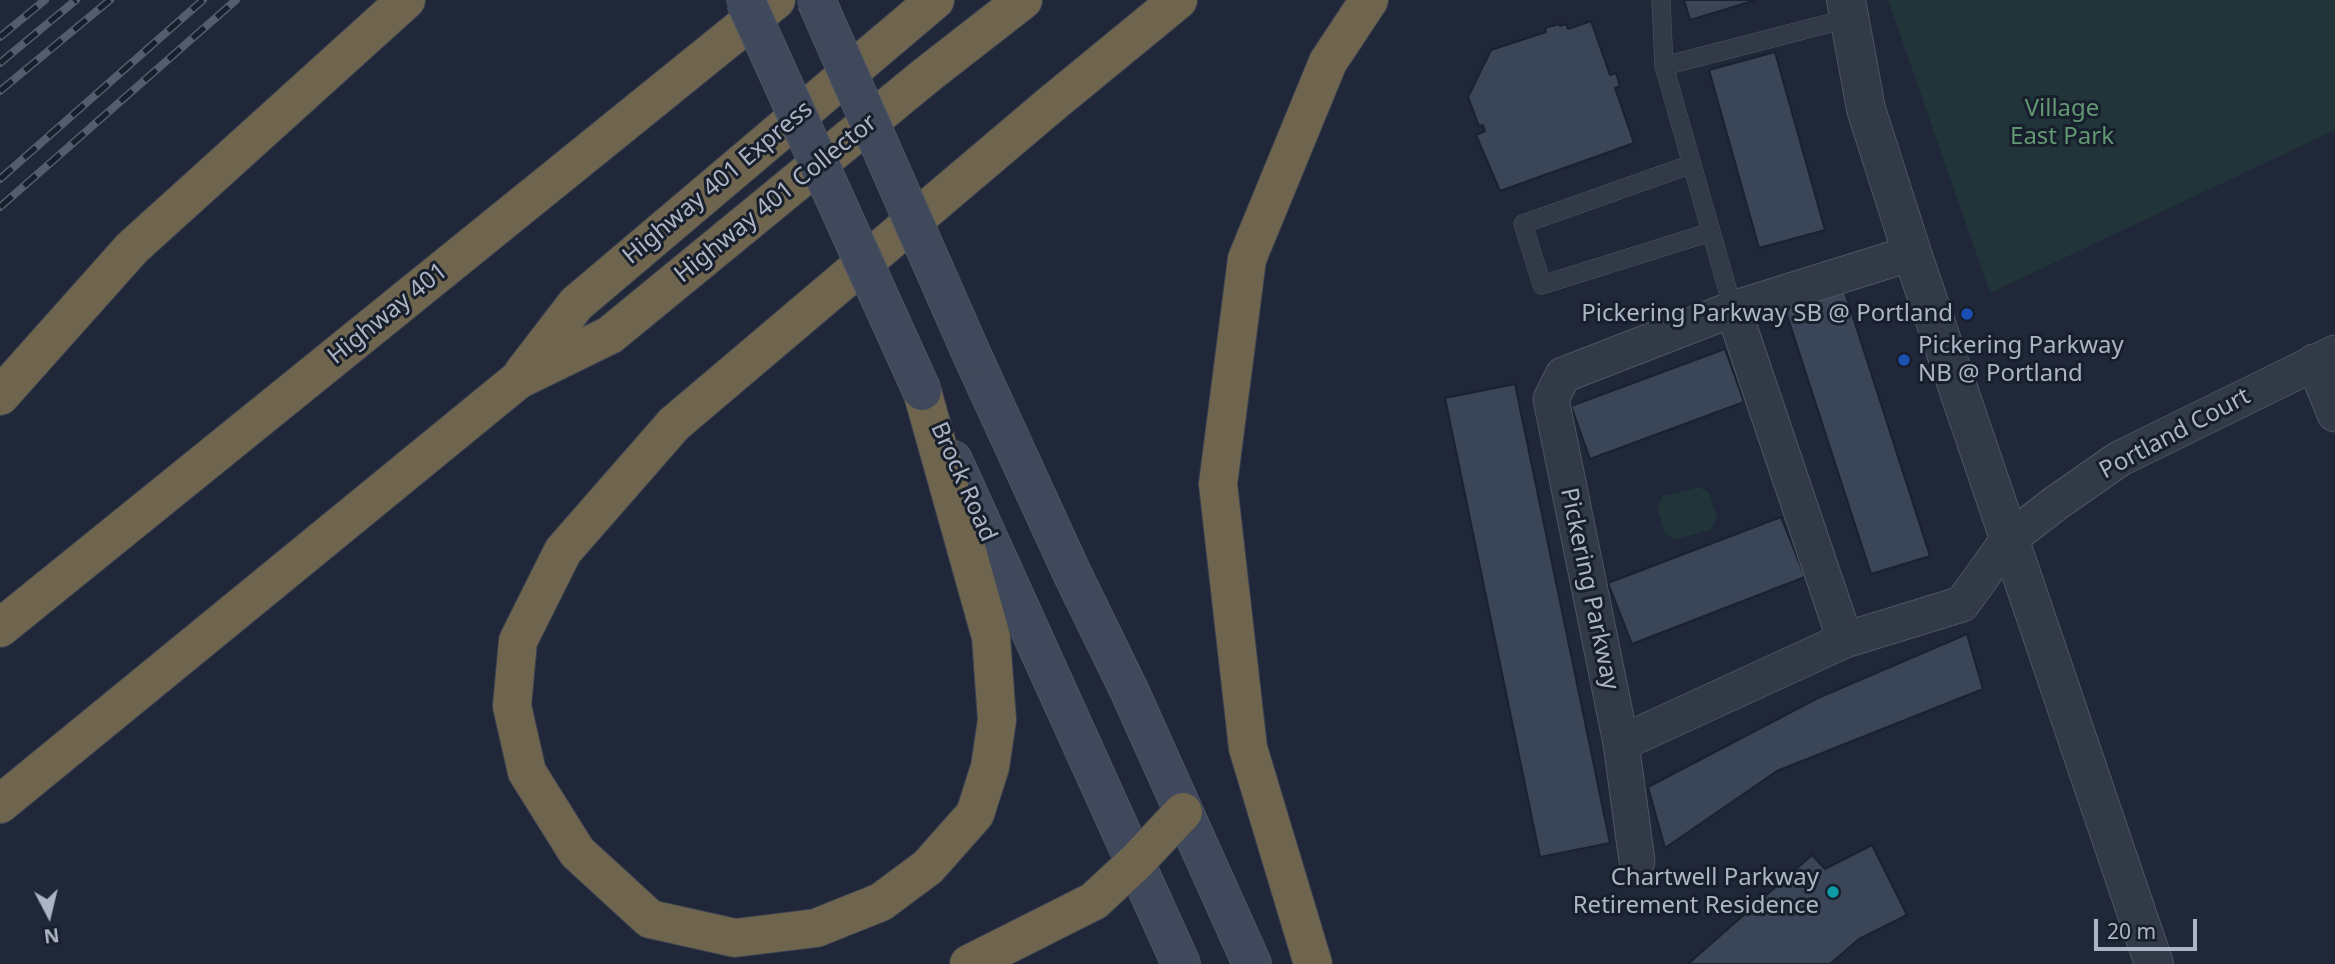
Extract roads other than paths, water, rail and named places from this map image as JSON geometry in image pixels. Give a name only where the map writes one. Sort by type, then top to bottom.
[{"type":"highway","points":[[0,396],[132,248],[406,0]]},
{"type":"highway","name":"Highway 401","points":[[0,628],[776,0]]},
{"type":"highway","name":"Highway 401 Express","points":[[518,380],[576,304],[935,0]]},
{"type":"highway","name":"Highway 401 Collector","points":[[518,380],[610,335],[928,74],[1023,0]]},
{"type":"highway","points":[[922,391],[991,637],[997,720],[990,767],[975,814],[928,867],[881,902],[816,928],[735,938],[650,919],[576,852],[527,772],[512,706],[517,641],[563,551],[674,424],[1028,123],[1178,0]]},
{"type":"highway","points":[[1313,964],[1248,748],[1218,484],[1247,259],[1328,62],[1369,0]]},
{"type":"highway","points":[[0,804],[518,380]]},
{"type":"highway","points":[[969,964],[1094,901],[1136,862],[1183,812]]},
{"type":"main road","name":"Brock Road","points":[[745,0],[1181,964]]},
{"type":"main road","points":[[816,0],[972,355],[1129,690],[1251,964]]},
{"type":"street","points":[[1848,9],[1866,109],[1912,253],[2154,964]]},
{"type":"street","name":"Pickering Parkway","points":[[1637,861],[1621,743],[1550,398],[1563,375],[1733,309],[1912,253]]},
{"type":"street","points":[[1733,309],[1844,640]]},
{"type":"street","name":"Portland Court","points":[[2008,540],[2119,459],[2325,357],[2335,414]]},
{"type":"street","points":[[1621,743],[1844,640],[1962,604],[2008,540]]},
{"type":"lane","points":[[1661,0],[1664,66],[1733,309]]},
{"type":"lane","points":[[1664,66],[1848,9]]},
{"type":"lane","points":[[1692,164],[1523,224],[1542,285],[1711,232]]},
{"type":"railway","points":[[0,37],[45,0]]},
{"type":"railway","points":[[0,63],[76,0]]},
{"type":"railway","points":[[0,91],[110,0]]},
{"type":"railway","points":[[0,179],[203,0]]},
{"type":"railway","points":[[0,207],[236,0]]},
{"type":"place","name":"Pickering Parkway SB @ Portland","points":[[1967,314]]},
{"type":"place","name":"Pickering Parkway NB @ Portland","points":[[1904,360]]},
{"type":"place","name":"Chartwell Parkway Retirement Residence","points":[[1833,892]]},
{"type":"park label","name":"Village East Park","points":[[2062,123]]}]
